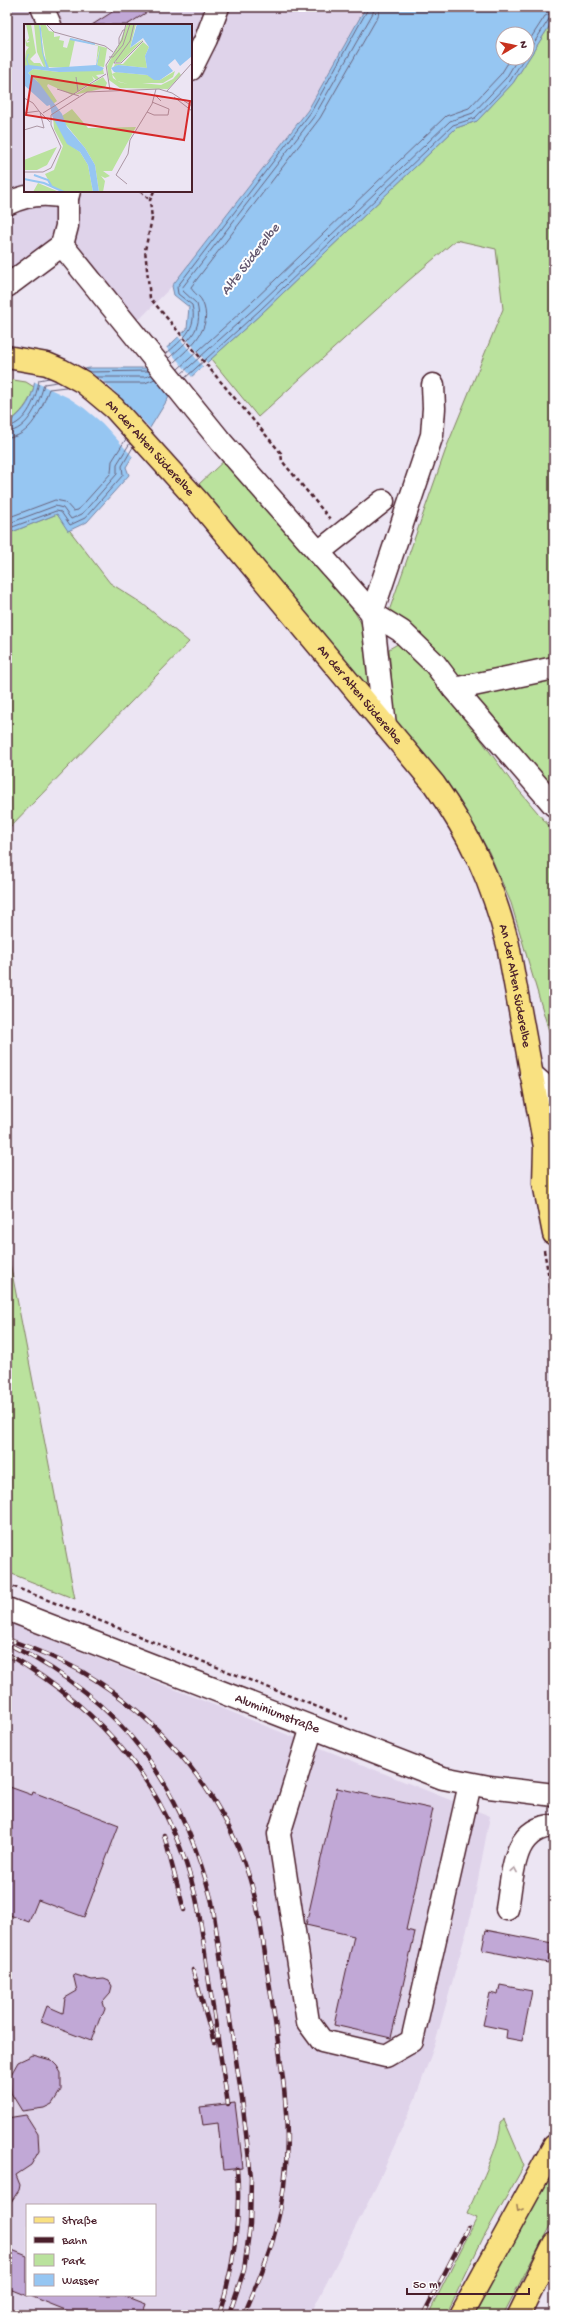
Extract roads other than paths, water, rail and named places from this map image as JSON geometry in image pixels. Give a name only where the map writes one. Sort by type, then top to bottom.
[{"type":"main road","name":"An der Alten Süderelbe","points":[[7,357],[46,364],[72,376],[93,389],[138,432],[196,499],[385,726],[446,801],[466,832],[484,868],[500,913],[508,945],[532,1074],[552,1149],[544,1183],[554,1234]]},
{"type":"main road","points":[[461,2315],[554,2146]]},
{"type":"main road","points":[[519,2315],[554,2244]]},
{"type":"street","points":[[42,7],[50,24]]},
{"type":"street","points":[[192,67],[206,39],[218,7]]},
{"type":"street","points":[[7,204],[39,194],[68,195],[67,226],[62,246],[7,286]]},
{"type":"street","points":[[62,246],[222,443],[320,551],[372,613],[400,631],[435,664],[454,689],[554,805]]},
{"type":"street","points":[[385,726],[372,613],[432,436],[434,408],[433,386]]},
{"type":"street","points":[[320,551],[383,501]]},
{"type":"street","points":[[454,689],[554,668]]},
{"type":"street","points":[[532,1074],[554,1094]]},
{"type":"street","name":"Aluminiumstraße","points":[[7,1609],[204,1687],[443,1778],[470,1784],[554,1795]]},
{"type":"street","points":[[312,1727],[278,1834],[308,2022],[322,2041],[386,2056],[412,2041],[470,1784]]},
{"type":"street","points":[[507,1909],[520,1844],[530,1834],[554,1826]]},
{"type":"water","name":"Alte Süderelbe","points":[[366,7],[554,7],[554,19],[535,49],[535,26],[495,26],[495,66],[524,66],[513,83],[477,121],[456,128],[262,313],[169,397],[126,467],[129,475],[87,522],[68,531],[57,514],[7,534],[7,424],[24,409],[33,391],[35,376],[90,368],[145,368],[187,329],[189,307],[174,295],[172,286],[308,110]]},
{"type":"railway","points":[[7,1639],[81,1671],[111,1690],[139,1713],[165,1738],[211,1795],[229,1827],[243,1860],[254,1894],[262,1934],[281,2060],[287,2144],[286,2173],[282,2202],[275,2232],[265,2264],[244,2315]]},
{"type":"railway","points":[[12,1646],[51,1668],[86,1693],[116,1720],[142,1750],[164,1783],[183,1820],[199,1859],[212,1902],[242,2099],[251,2177],[250,2225],[244,2270],[229,2315]]},
{"type":"railway","points":[[7,1654],[42,1676],[74,1701],[102,1727],[128,1756],[150,1787],[169,1821],[184,1858],[196,1898],[228,2104]]},
{"type":"railway","points":[[164,1835],[184,1910]]},
{"type":"railway","points":[[193,1970],[214,2042]]},
{"type":"railway","points":[[219,2315],[229,2279],[235,2243],[238,2206],[237,2169]]},
{"type":"railway","points":[[423,2315],[468,2228]]}]
